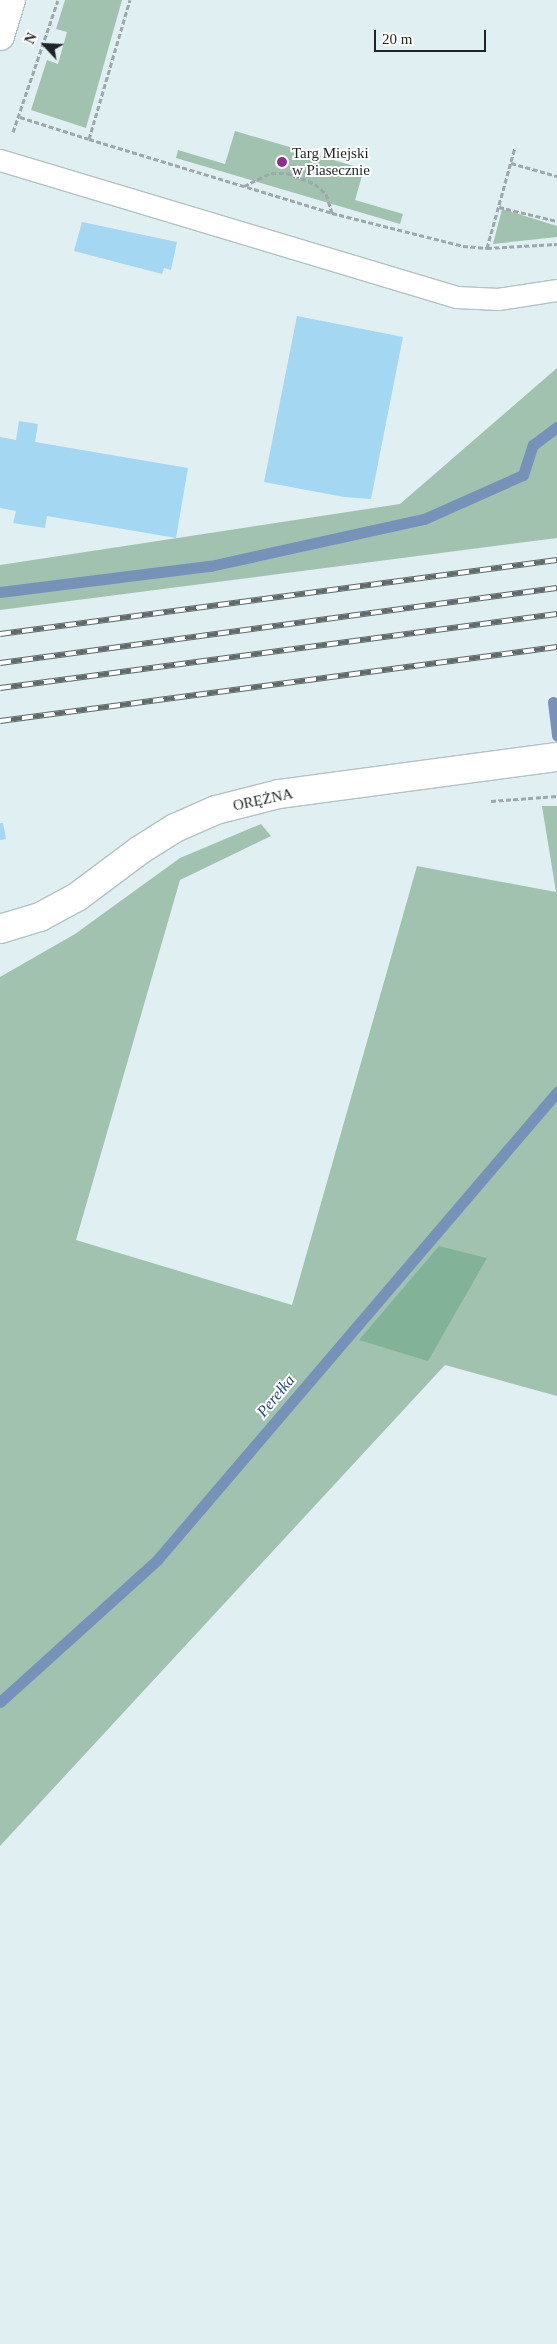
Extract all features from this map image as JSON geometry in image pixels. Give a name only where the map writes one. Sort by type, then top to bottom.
[{"type":"street","points":[[0,36],[11,0]]},
{"type":"street","name":"ORĘŻNA","points":[[0,929],[40,916],[77,897],[140,850],[175,828],[216,810],[279,794],[557,756]]},
{"type":"lane","points":[[4,151],[457,297],[498,299],[557,290]]},
{"type":"path","points":[[4,151],[20,117],[58,0]]},
{"type":"path","points":[[89,139],[130,0]]},
{"type":"path","points":[[20,117],[332,212],[463,246],[487,248],[557,244]]},
{"type":"path","points":[[487,248],[515,147]]},
{"type":"path","points":[[511,163],[557,176]]},
{"type":"path","points":[[244,186],[271,173],[286,173],[315,184],[326,194],[332,212]]},
{"type":"path","points":[[499,207],[557,221]]},
{"type":"path","points":[[498,803],[557,796]]},
{"type":"green space","points":[[65,0],[122,0],[86,128],[31,110],[47,60],[58,64],[67,32],[56,29]]},
{"type":"green space","points":[[235,131],[364,169],[355,200],[403,214],[400,224],[176,158],[178,150],[225,164]]},
{"type":"green space","points":[[502,209],[557,226],[557,237],[493,244]]},
{"type":"green space","points":[[557,368],[557,538],[0,610],[0,565],[400,504]]},
{"type":"green space","points":[[542,806],[557,806],[557,1396],[445,1365],[0,1846],[0,977],[75,934],[180,858],[261,824],[271,836],[180,880],[76,1240],[292,1305],[417,866],[556,892]]},
{"type":"green space","points":[[439,1246],[487,1258],[428,1361],[359,1340]]},
{"type":"building","points":[[82,222],[177,242],[171,270],[164,268],[162,274],[74,251]]},
{"type":"building","points":[[297,316],[403,337],[371,499],[344,497],[264,482]]},
{"type":"building","points":[[19,421],[38,424],[35,442],[188,468],[176,538],[47,516],[45,528],[13,523],[16,511],[0,508],[0,437],[16,440]]},
{"type":"building","points":[[0,823],[3,823],[6,839],[0,840]]},
{"type":"waterway","points":[[0,592],[210,566],[424,519],[523,475],[533,445],[557,427]]},
{"type":"waterway","name":"Perełka","points":[[553,702],[557,736]]},
{"type":"waterway","name":"Perełka","points":[[0,1702],[157,1560],[557,1092]]},
{"type":"railway","points":[[0,634],[557,560]]},
{"type":"railway","points":[[0,663],[557,588]]},
{"type":"railway","points":[[0,688],[557,614]]},
{"type":"railway","points":[[0,721],[557,647]]},
{"type":"place","name":"Targ Miejski w Piasecznie","points":[[282,162]]}]
